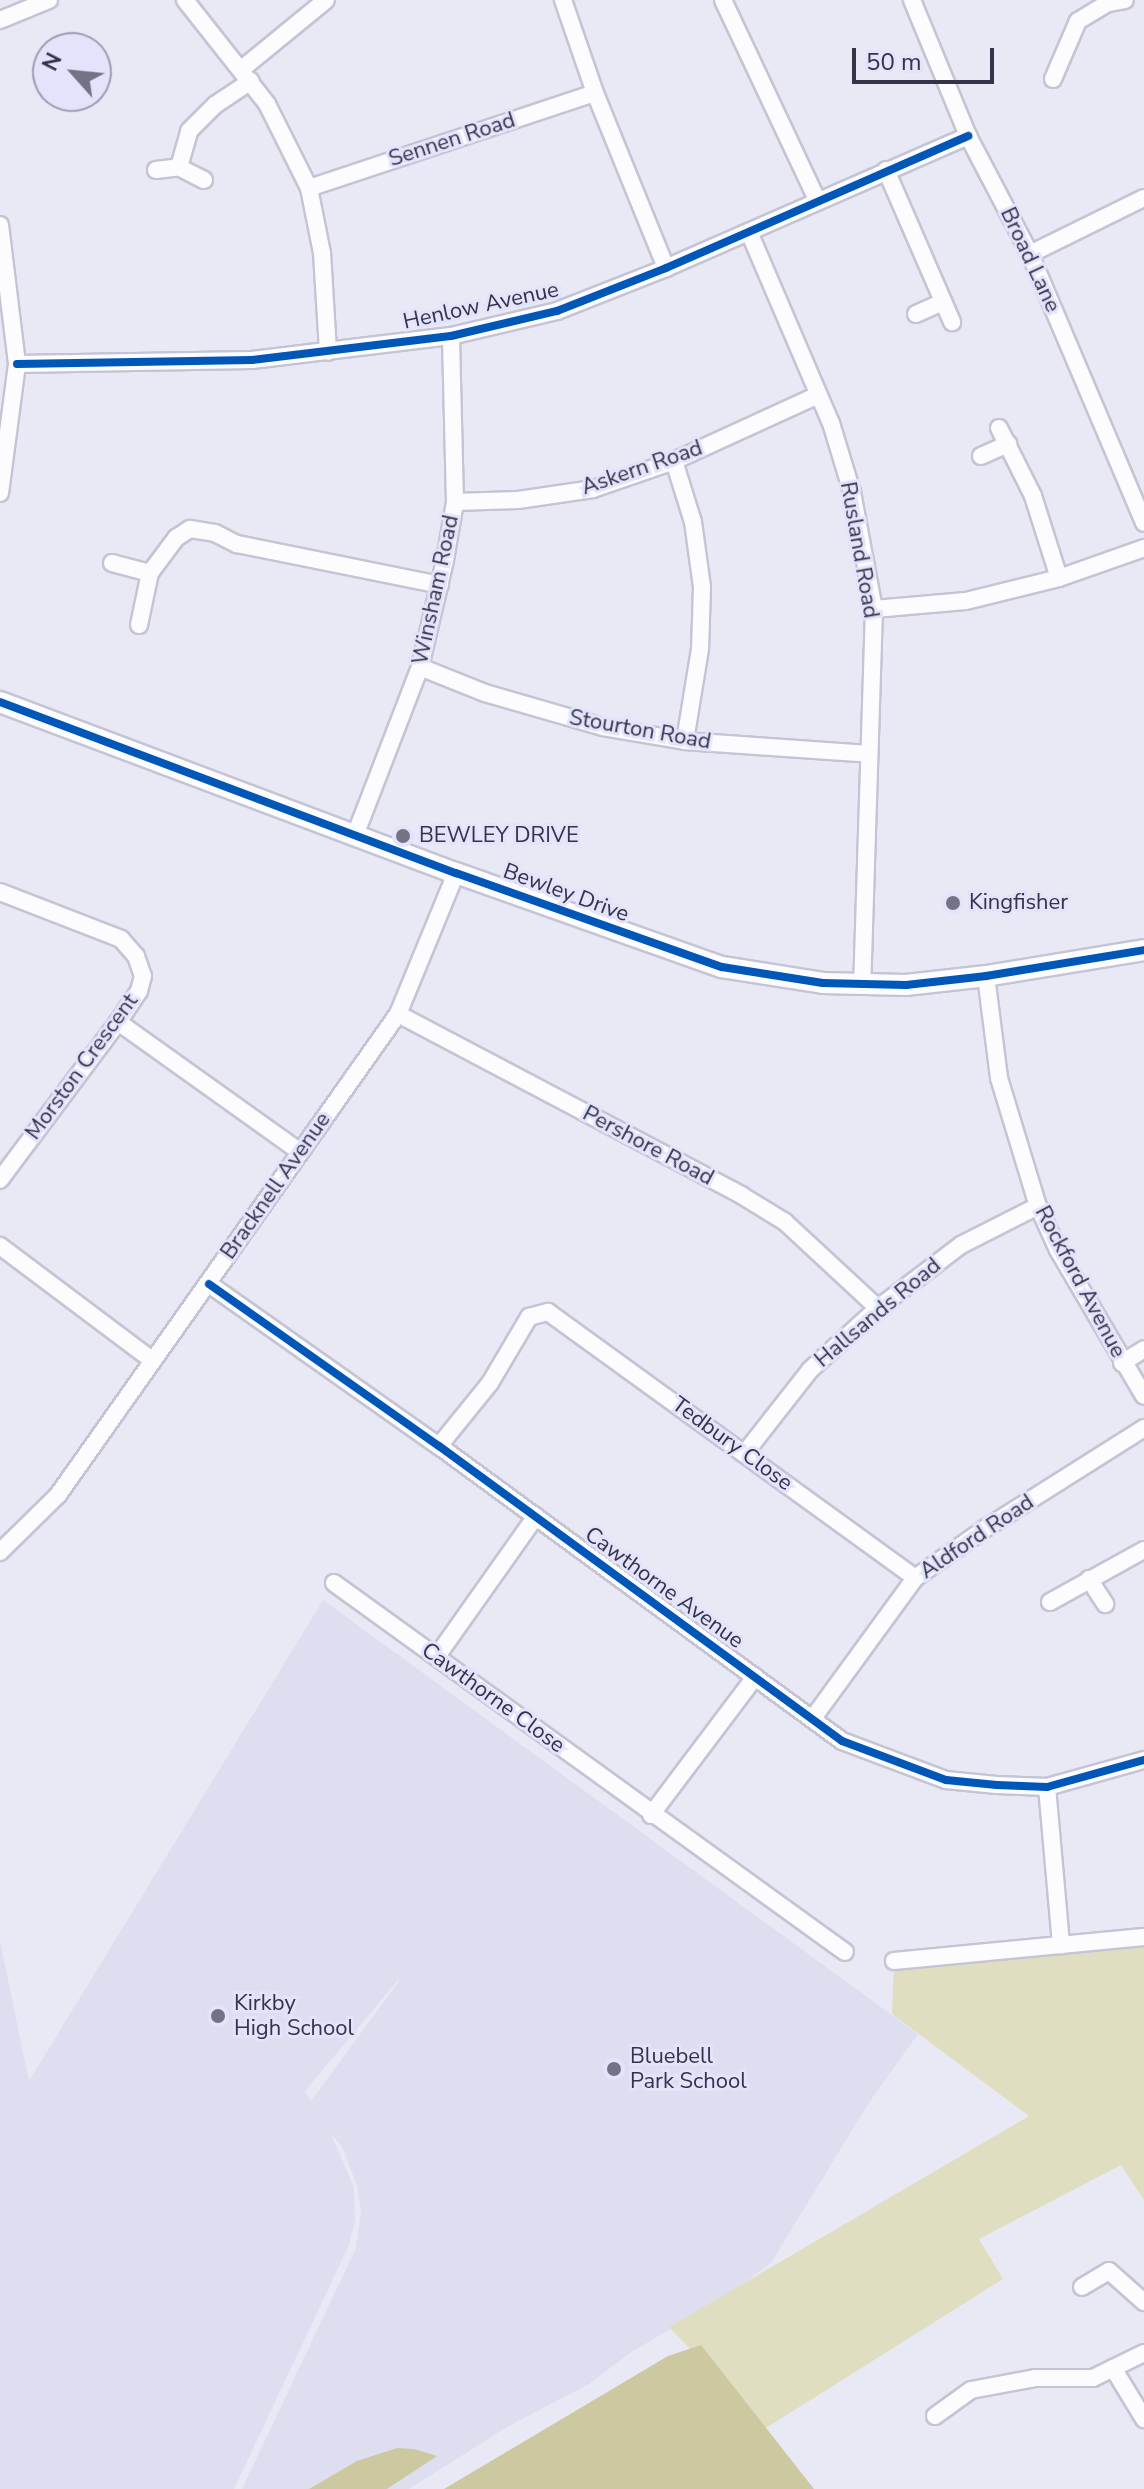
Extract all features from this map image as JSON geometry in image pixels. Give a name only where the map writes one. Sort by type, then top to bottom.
[{"type":"street","points":[[0,20],[49,0]]},
{"type":"street","points":[[185,0],[247,74],[267,104],[309,188],[322,253],[328,352]]},
{"type":"street","points":[[179,167],[189,131],[326,0]]},
{"type":"street","points":[[563,0],[595,93],[666,268]]},
{"type":"street","points":[[723,0],[817,200]]},
{"type":"street","name":"Broad Lane","points":[[912,0],[968,136],[1030,254],[1144,523]]},
{"type":"street","points":[[1053,79],[1078,21],[1108,3],[1125,0]]},
{"type":"street","name":"Sennen Road","points":[[309,188],[595,93]]},
{"type":"street","name":"Henlow Avenue","points":[[17,364],[252,360],[451,336],[557,311],[666,268],[968,136]]},
{"type":"street","points":[[156,170],[179,167],[204,180]]},
{"type":"street","points":[[886,170],[952,322]]},
{"type":"street","points":[[1030,254],[1144,198]]},
{"type":"street","points":[[0,225],[17,364],[0,493]]},
{"type":"street","name":"Rusland Road","points":[[749,232],[818,395],[852,492],[874,609],[862,984]]},
{"type":"street","points":[[916,314],[943,302]]},
{"type":"street","name":"Winsham Road","points":[[356,833],[420,667],[440,585],[455,502],[451,336]]},
{"type":"street","name":"Askern Road","points":[[455,502],[518,500],[593,489],[674,461],[818,395]]},
{"type":"street","points":[[999,428],[1033,496],[1059,578]]},
{"type":"street","points":[[981,456],[1008,444]]},
{"type":"street","points":[[674,461],[693,522],[702,587],[700,649],[685,741]]},
{"type":"street","points":[[139,625],[150,573],[176,538],[190,529],[215,533],[237,544],[440,585]]},
{"type":"street","points":[[874,609],[966,601],[1059,578],[1144,548]]},
{"type":"street","points":[[112,563],[150,573]]},
{"type":"street","name":"Stourton Road","points":[[420,667],[533,709],[603,727],[685,741],[869,754]]},
{"type":"street","name":"Bewley Drive","points":[[0,702],[456,873],[722,967],[823,983],[906,985],[986,976],[1144,950]]},
{"type":"street","name":"Bracknell Avenue","points":[[0,1552],[58,1495],[398,1014],[456,873]]},
{"type":"street","name":"Morston Crescent","points":[[0,892],[121,939],[136,956],[143,976],[139,991],[118,1022],[0,1180]]},
{"type":"street","name":"Rockford Avenue","points":[[986,976],[999,1078],[1038,1206],[1058,1250],[1144,1396]]},
{"type":"street","name":"Pershore Road","points":[[398,1014],[741,1195],[785,1222],[878,1308]]},
{"type":"street","points":[[118,1022],[300,1152]]},
{"type":"street","name":"Hallsands Road","points":[[745,1453],[810,1370],[878,1308],[961,1245],[1038,1206]]},
{"type":"street","points":[[0,1246],[152,1360]]},
{"type":"street","name":"Cawthorne Avenue","points":[[209,1284],[536,1516],[842,1741],[946,1780],[1047,1787],[1144,1760]]},
{"type":"street","name":"Tedbury Close","points":[[439,1446],[490,1383],[529,1317],[548,1312],[915,1578]]},
{"type":"street","points":[[1122,1363],[1144,1349]]},
{"type":"street","name":"Aldford Road","points":[[813,1718],[915,1578],[986,1528],[1144,1428]]},
{"type":"street","points":[[437,1656],[536,1516]]},
{"type":"street","points":[[1050,1602],[1144,1550]]},
{"type":"street","points":[[1089,1579],[1105,1604]]},
{"type":"street","name":"Cawthorne Close","points":[[334,1583],[651,1815],[845,1952]]},
{"type":"street","points":[[651,1815],[755,1677]]},
{"type":"street","points":[[1047,1787],[1061,1945]]},
{"type":"street","points":[[894,1961],[1144,1937]]},
{"type":"street","points":[[1082,2287],[1109,2271],[1144,2302]]},
{"type":"street","points":[[935,2416],[971,2390],[1035,2378],[1093,2378],[1144,2353]]},
{"type":"street","points":[[1113,2368],[1144,2419]]},
{"type":"shaded area","name":"Bluebell Park School","points":[[323,1600],[918,2034],[868,2104],[771,2263],[726,2296],[630,2353],[589,2384],[507,2427],[409,2489],[242,2489],[356,2248],[361,2211],[357,2186],[343,2148],[331,2134],[354,2188],[355,2221],[349,2245],[234,2489],[0,2489],[0,1941],[29,2081]],"holes":[[[399,1981],[311,2101],[305,2091]]]},
{"type":"shaded area","points":[[1144,1946],[1144,2200],[1121,2165],[979,2239],[1003,2279],[766,2428],[669,2327],[1029,2116],[892,2014],[894,1961]]},
{"type":"shaded area","points":[[701,2345],[814,2489],[444,2489],[668,2356]]},
{"type":"shaded area","points":[[397,2448],[437,2456],[387,2489],[309,2489],[357,2461]]},
{"type":"cycle path","points":[[17,364],[252,360],[451,336],[557,311],[666,268],[968,136]]},
{"type":"cycle path","points":[[0,702],[456,873],[722,967],[823,983],[906,985],[986,976],[1144,950]]},
{"type":"cycle path","points":[[209,1284],[439,1446],[842,1741],[946,1780],[997,1785],[1047,1787],[1144,1760]]},
{"type":"place","name":"BEWLEY DRIVE","points":[[403,836]]},
{"type":"place","name":"Kingfisher","points":[[953,903]]},
{"type":"place","name":"Kirkby High School","points":[[218,2016]]},
{"type":"place","name":"Bluebell Park School","points":[[614,2069]]}]
